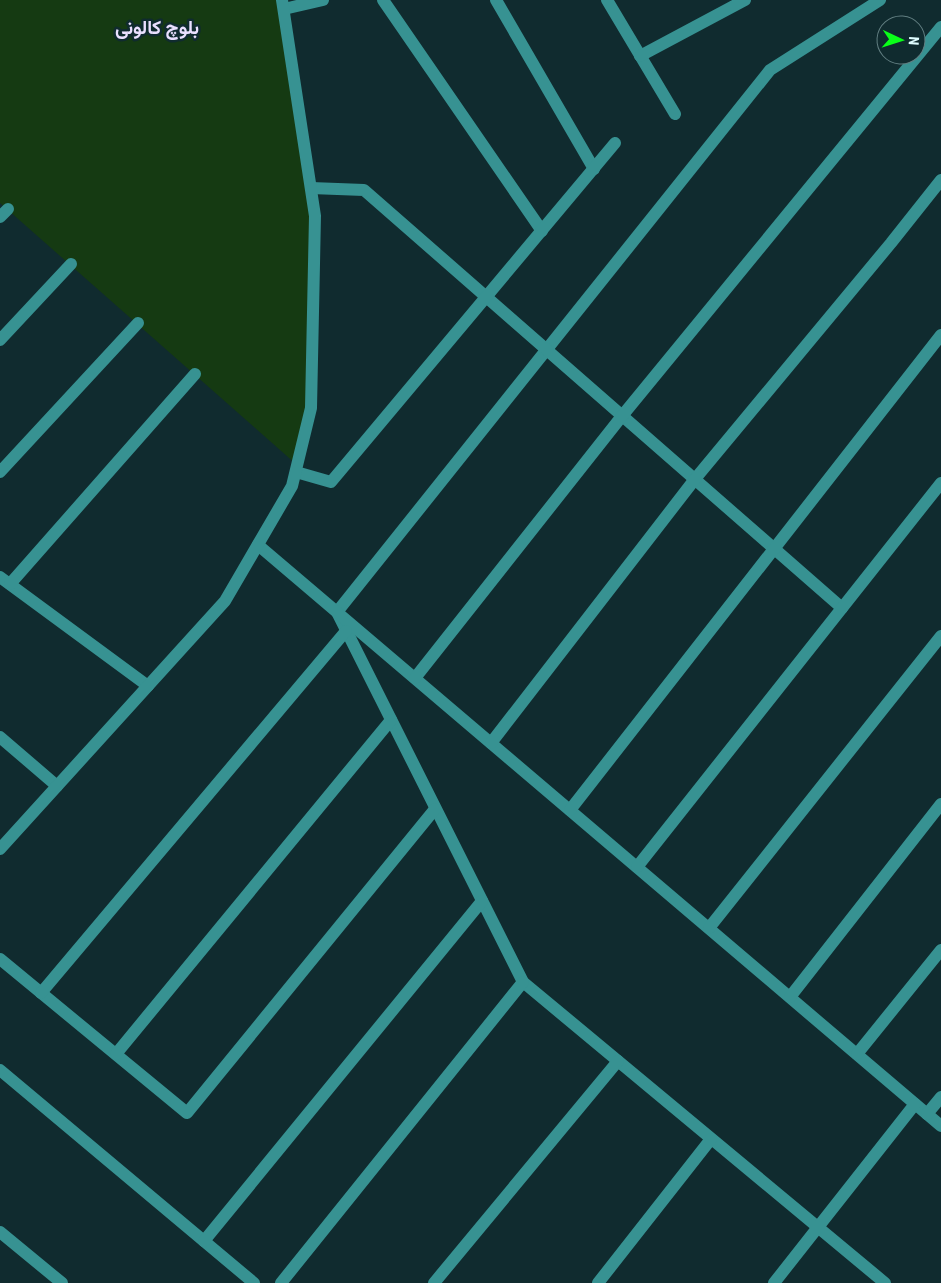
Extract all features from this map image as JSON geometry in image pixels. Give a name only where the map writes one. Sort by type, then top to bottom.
[{"type":"street","points":[[1,846],[225,601],[292,486],[311,408],[315,216],[283,4],[324,0]]},
{"type":"street","points":[[383,0],[542,231]]},
{"type":"street","points":[[496,0],[594,169]]},
{"type":"street","points":[[607,0],[675,114]]},
{"type":"street","points":[[640,56],[745,0]]},
{"type":"street","points":[[337,612],[770,70],[880,0]]},
{"type":"street","points":[[415,678],[622,416],[941,27]]},
{"type":"street","points":[[296,472],[331,482],[615,143]]},
{"type":"street","points":[[491,743],[695,479],[885,251],[941,180]]},
{"type":"street","points":[[311,188],[364,190],[842,608]]},
{"type":"street","points":[[0,340],[71,264]]},
{"type":"street","points":[[0,472],[138,323]]},
{"type":"street","points":[[570,810],[941,335]]},
{"type":"street","points":[[148,686],[5,580],[195,374]]},
{"type":"street","points":[[637,867],[941,483]]},
{"type":"street","points":[[258,545],[941,1126]]},
{"type":"street","points":[[337,612],[523,982],[885,1283]]},
{"type":"street","points":[[41,993],[346,631]]},
{"type":"street","points":[[709,928],[941,636]]},
{"type":"street","points":[[116,1054],[391,720]]},
{"type":"street","points":[[0,738],[57,786]]},
{"type":"street","points":[[790,997],[941,804]]},
{"type":"street","points":[[0,959],[187,1113],[436,809]]},
{"type":"street","points":[[204,1241],[482,901]]},
{"type":"street","points":[[857,1054],[941,950]]},
{"type":"street","points":[[281,1283],[523,982]]},
{"type":"street","points":[[434,1283],[618,1061]]},
{"type":"street","points":[[0,1070],[254,1283]]},
{"type":"street","points":[[927,1114],[941,1097]]},
{"type":"street","points":[[774,1283],[915,1104]]},
{"type":"street","points":[[598,1283],[711,1138]]},
{"type":"street","points":[[0,1232],[62,1283]]},
{"type":"green space","points":[[0,0],[282,0],[315,217],[311,409],[297,465],[0,203]]},
{"type":"district","name":"بلوچ کالونی","points":[[157,27]]}]
